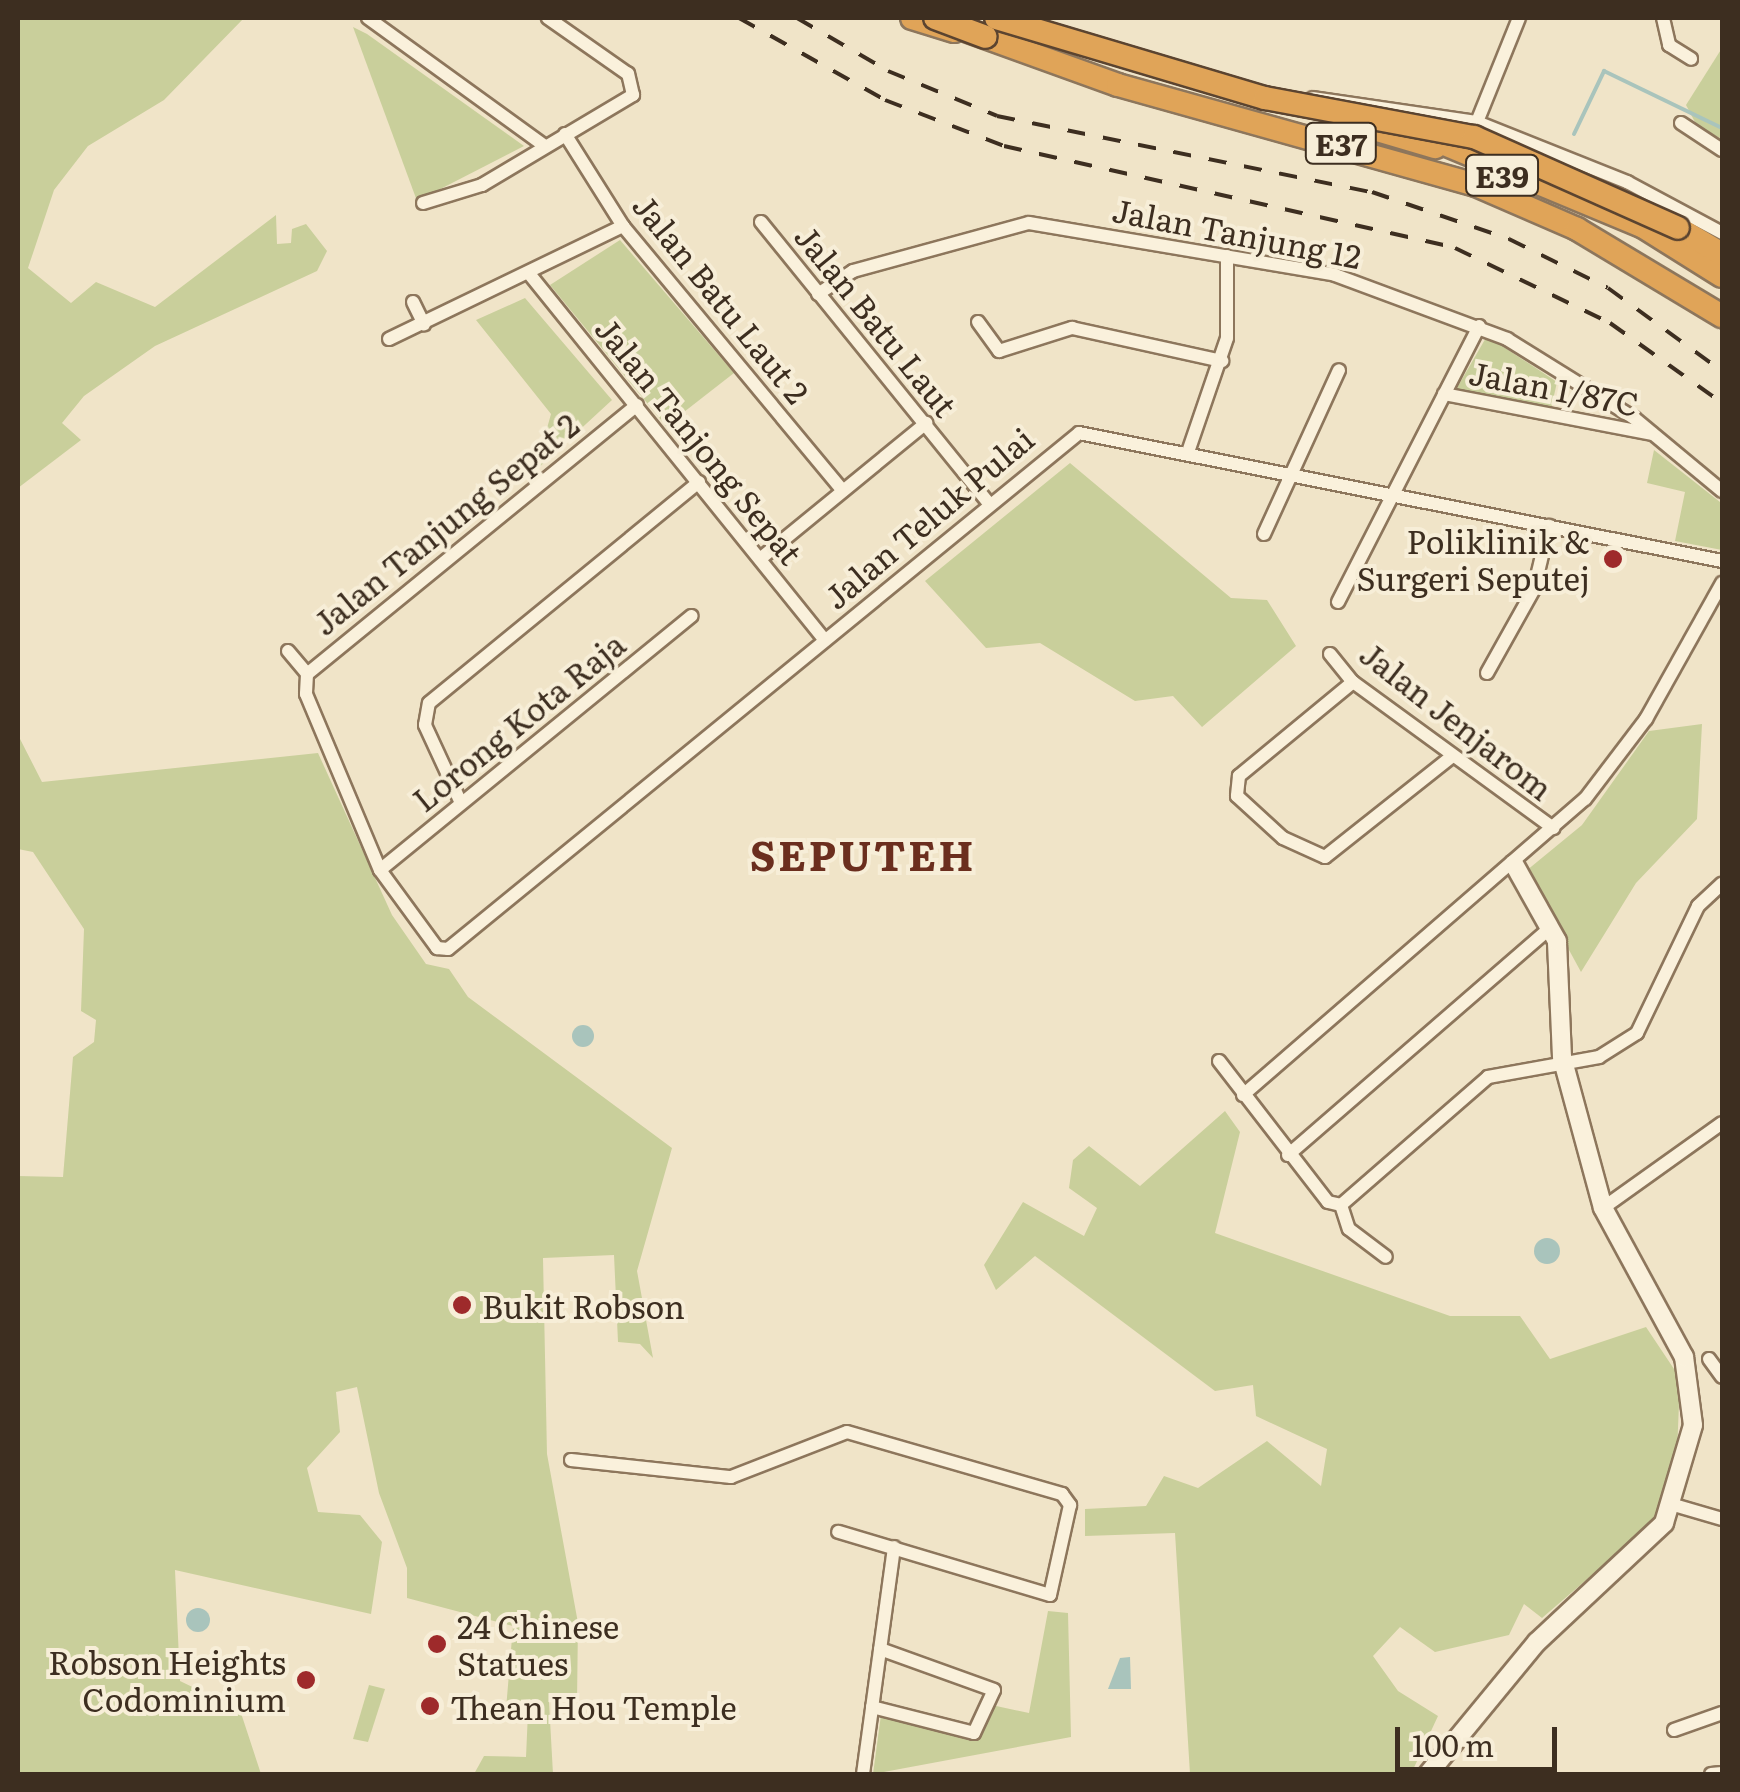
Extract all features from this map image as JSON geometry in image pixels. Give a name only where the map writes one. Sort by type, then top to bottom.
[{"type":"highway","points":[[912,18],[993,29]]},
{"type":"highway","points":[[937,18],[993,29]]},
{"type":"highway","name":"E39","points":[[947,18],[1265,98],[1527,185],[1722,288]]},
{"type":"highway","name":"E39","points":[[993,29],[1430,164],[1607,236],[1722,302]]},
{"type":"highway","name":"E37","points":[[993,29],[1295,99],[1472,151],[1642,226],[1722,276]]},
{"type":"highway","name":"E37","points":[[993,29],[1476,184],[1577,229],[1722,316]]},
{"type":"highway","points":[[1265,98],[1474,137],[1678,228],[1722,256]]},
{"type":"highway","points":[[1642,226],[1722,256]]},
{"type":"street","points":[[368,18],[545,146]]},
{"type":"street","points":[[423,203],[445,204],[626,102],[634,86],[548,18]]},
{"type":"street","points":[[1477,122],[1519,18]]},
{"type":"street","points":[[1662,18],[1669,45],[1690,59]]},
{"type":"street","points":[[1295,99],[1356,98],[1477,122],[1627,182],[1722,233]]},
{"type":"street","points":[[1681,123],[1722,150]]},
{"type":"street","name":"Jalan Batu Laut 2","points":[[565,134],[622,226],[842,492]]},
{"type":"street","name":"Jalan Batu Laut","points":[[761,222],[987,501]]},
{"type":"street","name":"Jalan Tanjung 12","points":[[818,294],[854,270],[1029,223],[1351,280],[1479,326],[1654,434],[1722,491]]},
{"type":"street","points":[[389,339],[531,276],[622,226]]},
{"type":"street","points":[[1188,452],[1222,361],[1227,256]]},
{"type":"street","name":"Jalan Tanjong Sepat","points":[[531,276],[825,640]]},
{"type":"street","points":[[414,302],[424,325]]},
{"type":"street","points":[[978,322],[999,351],[1072,328],[1222,361]]},
{"type":"street","points":[[1338,602],[1479,326]]},
{"type":"street","points":[[1264,534],[1287,472],[1339,370]]},
{"type":"street","name":"Jalan 1/87C","points":[[1444,394],[1654,434]]},
{"type":"street","name":"Jalan Tanjung Sepat 2","points":[[380,870],[306,694],[307,674],[637,405]]},
{"type":"street","points":[[760,559],[926,423]]},
{"type":"street","name":"Jalan Teluk Pulai","points":[[380,870],[432,944],[448,949],[825,640],[987,501],[1079,433],[1722,561]]},
{"type":"street","points":[[461,803],[425,725],[429,703],[699,482]]},
{"type":"street","points":[[1487,674],[1534,589],[1550,526]]},
{"type":"street","points":[[1244,1095],[1514,864],[1616,762],[1722,583]]},
{"type":"street","name":"Lorong Kota Raja","points":[[380,870],[691,616]]},
{"type":"street","points":[[288,651],[307,674]]},
{"type":"street","name":"Jalan Jenjarom","points":[[1330,654],[1353,682],[1553,828]]},
{"type":"street","points":[[1353,682],[1239,776],[1237,796],[1283,838],[1325,858],[1451,757]]},
{"type":"street","points":[[1428,1774],[1518,1662],[1674,1505],[1692,1390],[1668,1321],[1603,1208],[1562,1057],[1551,927],[1514,864]]},
{"type":"street","points":[[1341,1206],[1472,1088],[1508,1067],[1562,1057],[1599,1057],[1637,1033],[1698,906],[1722,884]]},
{"type":"street","points":[[1288,1155],[1551,927]]},
{"type":"street","points":[[1220,1061],[1288,1155],[1341,1206],[1349,1228],[1386,1257]]},
{"type":"street","points":[[1603,1208],[1722,1124]]},
{"type":"street","points":[[1709,1358],[1722,1377]]},
{"type":"street","points":[[571,1460],[731,1477],[840,1432],[1062,1494],[1064,1550],[1050,1595],[838,1532]]},
{"type":"street","points":[[1674,1505],[1722,1519]]},
{"type":"street","points":[[863,1774],[894,1548]]},
{"type":"street","points":[[872,1707],[974,1733],[994,1683],[880,1650]]},
{"type":"street","points":[[1674,1730],[1722,1712]]},
{"type":"street","points":[[1711,1774],[1722,1773]]},
{"type":"green space","points":[[18,18],[244,18],[164,100],[88,146],[54,190],[28,268],[71,303],[96,282],[155,307],[276,215],[277,244],[291,243],[292,229],[306,224],[327,251],[317,271],[155,346],[84,396],[62,423],[81,440],[18,488]]},
{"type":"green space","points":[[353,27],[367,34],[524,146],[417,201]]},
{"type":"green space","points":[[1722,48],[1722,139],[1697,126],[1686,105]]},
{"type":"green space","points":[[620,240],[734,373],[666,426],[550,285]]},
{"type":"green space","points":[[525,298],[612,400],[535,471],[551,414],[476,320]]},
{"type":"green space","points":[[1487,336],[1557,382],[1551,409],[1454,393]]},
{"type":"green space","points":[[1654,450],[1720,502],[1722,550],[1675,541],[1685,492],[1647,483]]},
{"type":"green space","points":[[1070,463],[1231,598],[1267,600],[1296,646],[1202,727],[1173,696],[1135,701],[1040,643],[986,648],[925,581]]},
{"type":"green space","points":[[1702,724],[1697,819],[1636,883],[1581,972],[1526,871],[1582,825],[1649,731]]},
{"type":"green space","points":[[18,735],[42,782],[318,753],[392,915],[426,964],[449,969],[468,997],[672,1148],[637,1271],[653,1358],[640,1344],[618,1342],[614,1255],[543,1258],[547,1454],[578,1623],[577,1701],[549,1702],[553,1774],[474,1774],[484,1756],[526,1757],[528,1712],[506,1709],[513,1626],[407,1598],[407,1568],[379,1493],[357,1387],[336,1392],[340,1432],[307,1468],[318,1512],[360,1515],[382,1542],[371,1614],[175,1570],[180,1681],[240,1710],[261,1774],[18,1774],[18,1176],[63,1177],[73,1057],[94,1042],[96,1020],[81,1011],[84,929],[33,852],[18,849]]},
{"type":"green space","points":[[1225,1111],[1240,1132],[1215,1233],[1450,1316],[1520,1316],[1550,1359],[1646,1327],[1680,1378],[1676,1479],[1650,1525],[1542,1618],[1524,1604],[1509,1635],[1435,1652],[1400,1627],[1373,1656],[1398,1691],[1438,1716],[1411,1774],[1190,1774],[1175,1533],[1085,1536],[1085,1509],[1146,1506],[1164,1476],[1198,1488],[1267,1441],[1321,1486],[1327,1449],[1256,1416],[1253,1385],[1215,1391],[1035,1256],[996,1290],[984,1265],[1023,1202],[1084,1236],[1097,1208],[1069,1188],[1073,1160],[1089,1146],[1140,1186]]},
{"type":"green space","points":[[1048,1611],[1068,1613],[1071,1737],[873,1774],[883,1700],[895,1717],[978,1736],[987,1704],[1029,1713]]},
{"type":"green space","points":[[369,1685],[385,1689],[368,1742],[353,1739]]},
{"type":"water","points":[[583,1025],[591,1028],[591,1044],[583,1047],[575,1044],[572,1036],[575,1028]]},
{"type":"water","points":[[1547,1238],[1556,1242],[1560,1251],[1556,1260],[1547,1264],[1538,1260],[1534,1251],[1538,1242]]},
{"type":"water","points":[[198,1608],[210,1620],[198,1632],[186,1620]]},
{"type":"water","points":[[1130,1657],[1131,1689],[1108,1689],[1120,1658]]},
{"type":"waterway","points":[[1574,134],[1604,71],[1722,128]]},
{"type":"railway","points":[[739,18],[885,100],[1004,146],[1455,248],[1610,323],[1722,403]]},
{"type":"railway","points":[[797,18],[888,71],[997,116],[1372,192],[1509,239],[1608,288],[1722,371]]},
{"type":"place","name":"Poliklinik & Surgeri Seputej","points":[[1613,559]]},
{"type":"place","name":"Bukit Robson","points":[[462,1305]]},
{"type":"place","name":"24 Chinese Statues","points":[[437,1644]]},
{"type":"place","name":"Robson Heights Codominium","points":[[306,1680]]},
{"type":"place","name":"Thean Hou Temple","points":[[430,1706]]},
{"type":"district","name":"SEPUTEH","points":[[863,853]]}]
